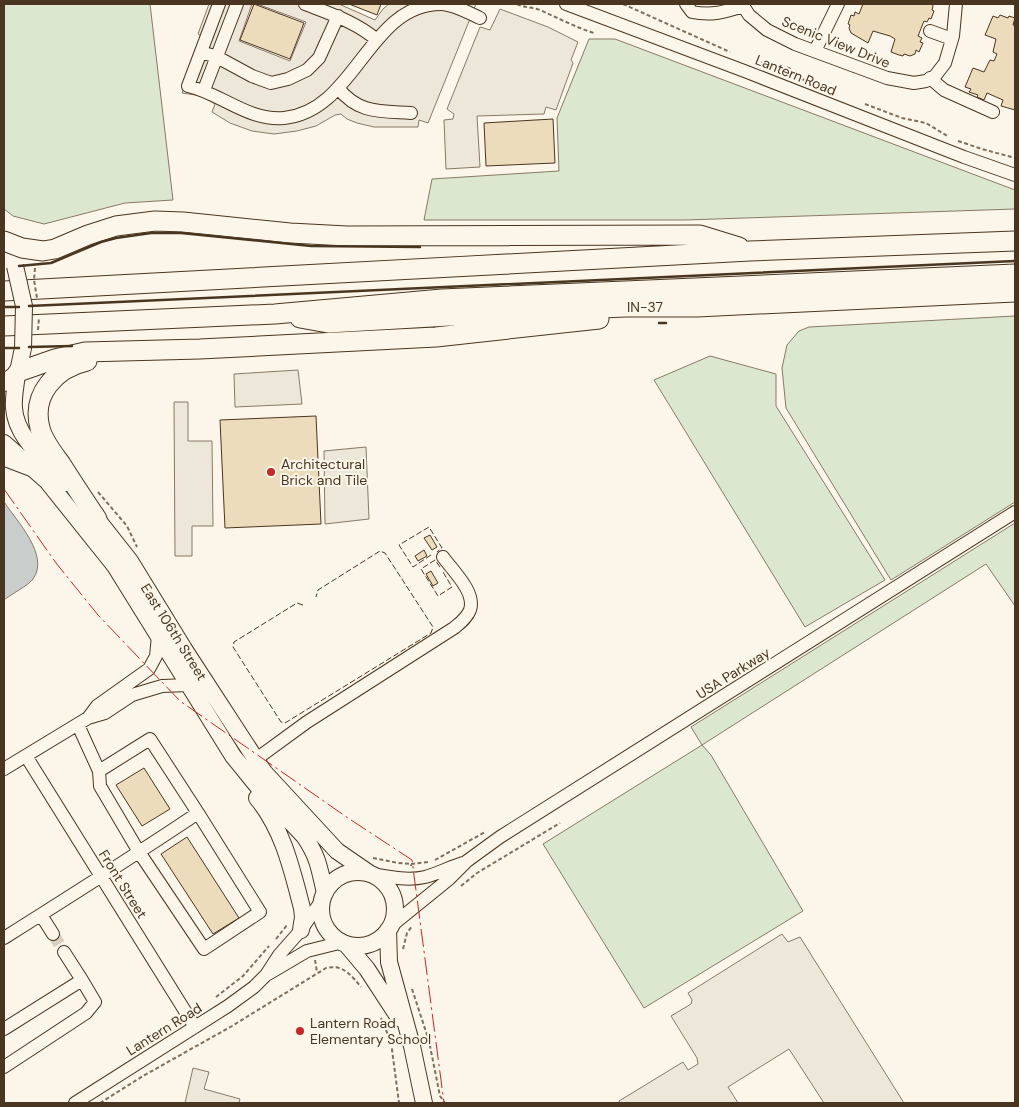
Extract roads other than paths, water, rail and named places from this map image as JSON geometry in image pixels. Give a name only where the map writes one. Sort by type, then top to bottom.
[{"type":"highway","points":[[4,242],[22,248],[43,251],[55,249],[116,226],[162,221],[252,230],[347,236],[700,234],[750,251]]},
{"type":"highway","points":[[4,291],[750,251],[1015,241]]},
{"type":"highway","points":[[4,326],[275,314],[442,299],[1015,274]]},
{"type":"highway","name":"IN-37","points":[[275,314],[328,323],[442,315],[616,307],[697,307],[1015,292]]},
{"type":"highway","points":[[13,376],[55,358],[85,352],[200,349],[436,337],[646,315],[697,307]]},
{"type":"highway","points":[[97,519],[51,450],[40,428],[39,404],[48,384],[70,366],[86,361],[200,349]]},
{"type":"highway","points":[[4,456],[30,466]]},
{"type":"main road","name":"East 106th Street","points":[[4,242],[15,266],[24,306],[24,348],[13,376],[14,408],[20,430],[97,519],[130,561],[264,772],[337,852],[370,874]]},
{"type":"main road","name":"East 106th Street","points":[[4,443],[47,482],[115,566],[233,756],[259,788],[304,836],[316,856],[323,896]]},
{"type":"main road","points":[[233,756],[238,776],[265,808],[284,845],[302,908],[303,917],[295,926]]},
{"type":"main road","points":[[407,1030],[367,969],[345,943],[333,935],[325,925],[322,913],[323,896],[332,882],[343,875],[356,872],[370,874],[387,885],[393,896],[396,908],[390,928],[389,962],[407,1030],[424,1103]]},
{"type":"main road","points":[[345,943],[366,945],[379,940],[390,928]]},
{"type":"street","points":[[219,4],[188,86],[204,90],[239,109],[262,118],[285,118],[311,110],[338,88],[384,31],[401,16],[422,6],[443,4],[480,18]]},
{"type":"street","points":[[204,90],[237,4]]},
{"type":"street","points":[[305,4],[338,16],[365,30],[377,40]]},
{"type":"street","name":"Lantern Road","points":[[566,4],[587,8],[973,161],[1015,175]]},
{"type":"street","points":[[686,4],[692,12],[704,15],[722,14],[742,5]]},
{"type":"street","points":[[814,51],[838,4]]},
{"type":"street","points":[[956,4],[952,39],[945,63],[935,76],[930,78],[944,90],[993,112]]},
{"type":"street","name":"Scenic View Drive","points":[[742,5],[748,15],[767,30],[814,51],[899,82],[914,83],[930,78]]},
{"type":"street","points":[[201,52],[217,57],[252,76],[271,83],[288,79],[307,70],[319,58],[338,16]]},
{"type":"street","points":[[930,31],[952,39]]},
{"type":"street","points":[[338,88],[360,108],[375,111],[411,112]]},
{"type":"street","name":"USA Parkway","points":[[390,928],[440,887],[467,861],[514,828],[1015,512]]},
{"type":"street","points":[[255,760],[307,722],[454,628],[466,618],[470,609],[469,594],[443,557]]},
{"type":"street","points":[[83,721],[97,706],[149,669],[156,656],[158,636]]},
{"type":"street","points":[[4,769],[83,721],[105,713],[132,695],[162,686],[189,685]]},
{"type":"street","points":[[83,721],[99,771],[100,786],[139,852],[204,949],[260,912],[150,739],[99,771]]},
{"type":"street","name":"Front Street","points":[[26,756],[196,1027]]},
{"type":"street","points":[[4,938],[198,814]]},
{"type":"street","name":"USA Parkway","points":[[370,874],[419,878],[432,875],[467,861]]},
{"type":"street","name":"Lantern Road","points":[[266,975],[295,926],[323,896]]},
{"type":"street","points":[[41,914],[53,934]]},
{"type":"street","name":"Lantern Road","points":[[75,1103],[239,999],[266,975],[307,951],[345,943]]},
{"type":"street","points":[[4,1067],[86,1013],[95,1002],[64,952]]},
{"type":"street","points":[[4,1029],[82,980]]},
{"type":"tunnel","points":[[53,934],[64,952]]},
{"type":"place","name":"Architectural Brick and Tile","points":[[271,472]]},
{"type":"place","name":"Lantern Road Elementary School","points":[[300,1031]]}]
